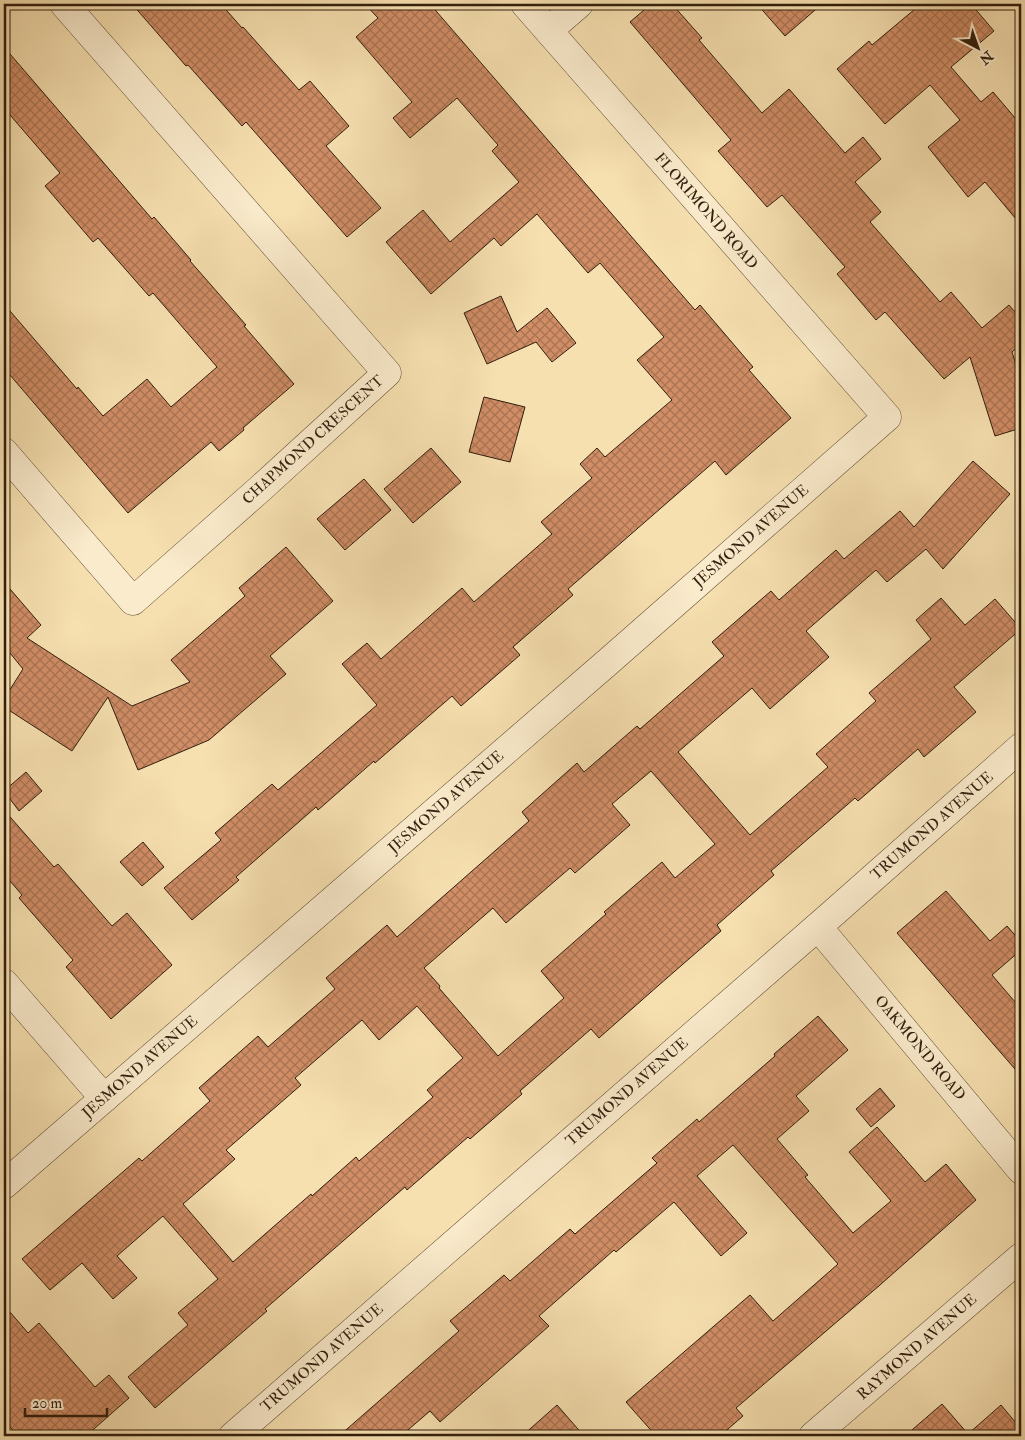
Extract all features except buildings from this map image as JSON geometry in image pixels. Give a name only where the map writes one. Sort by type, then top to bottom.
[{"type":"street","name":"CHAPMOND CRESCENT","points":[[4,452],[133,601],[387,373],[64,4]]},
{"type":"street","name":"FLORIMOND ROAD","points":[[525,4],[887,417]]},
{"type":"street","points":[[549,30],[580,4]]},
{"type":"street","name":"JESMOND AVENUE","points":[[4,1185],[609,661],[887,417]]},
{"type":"street","name":"TRUMOND AVENUE","points":[[232,1436],[1021,748]]},
{"type":"street","name":"OAKMOND ROAD","points":[[818,926],[1021,1170]]},
{"type":"street","points":[[4,983],[104,1098]]},
{"type":"street","name":"RAYMOND AVENUE","points":[[813,1436],[1021,1258]]}]
